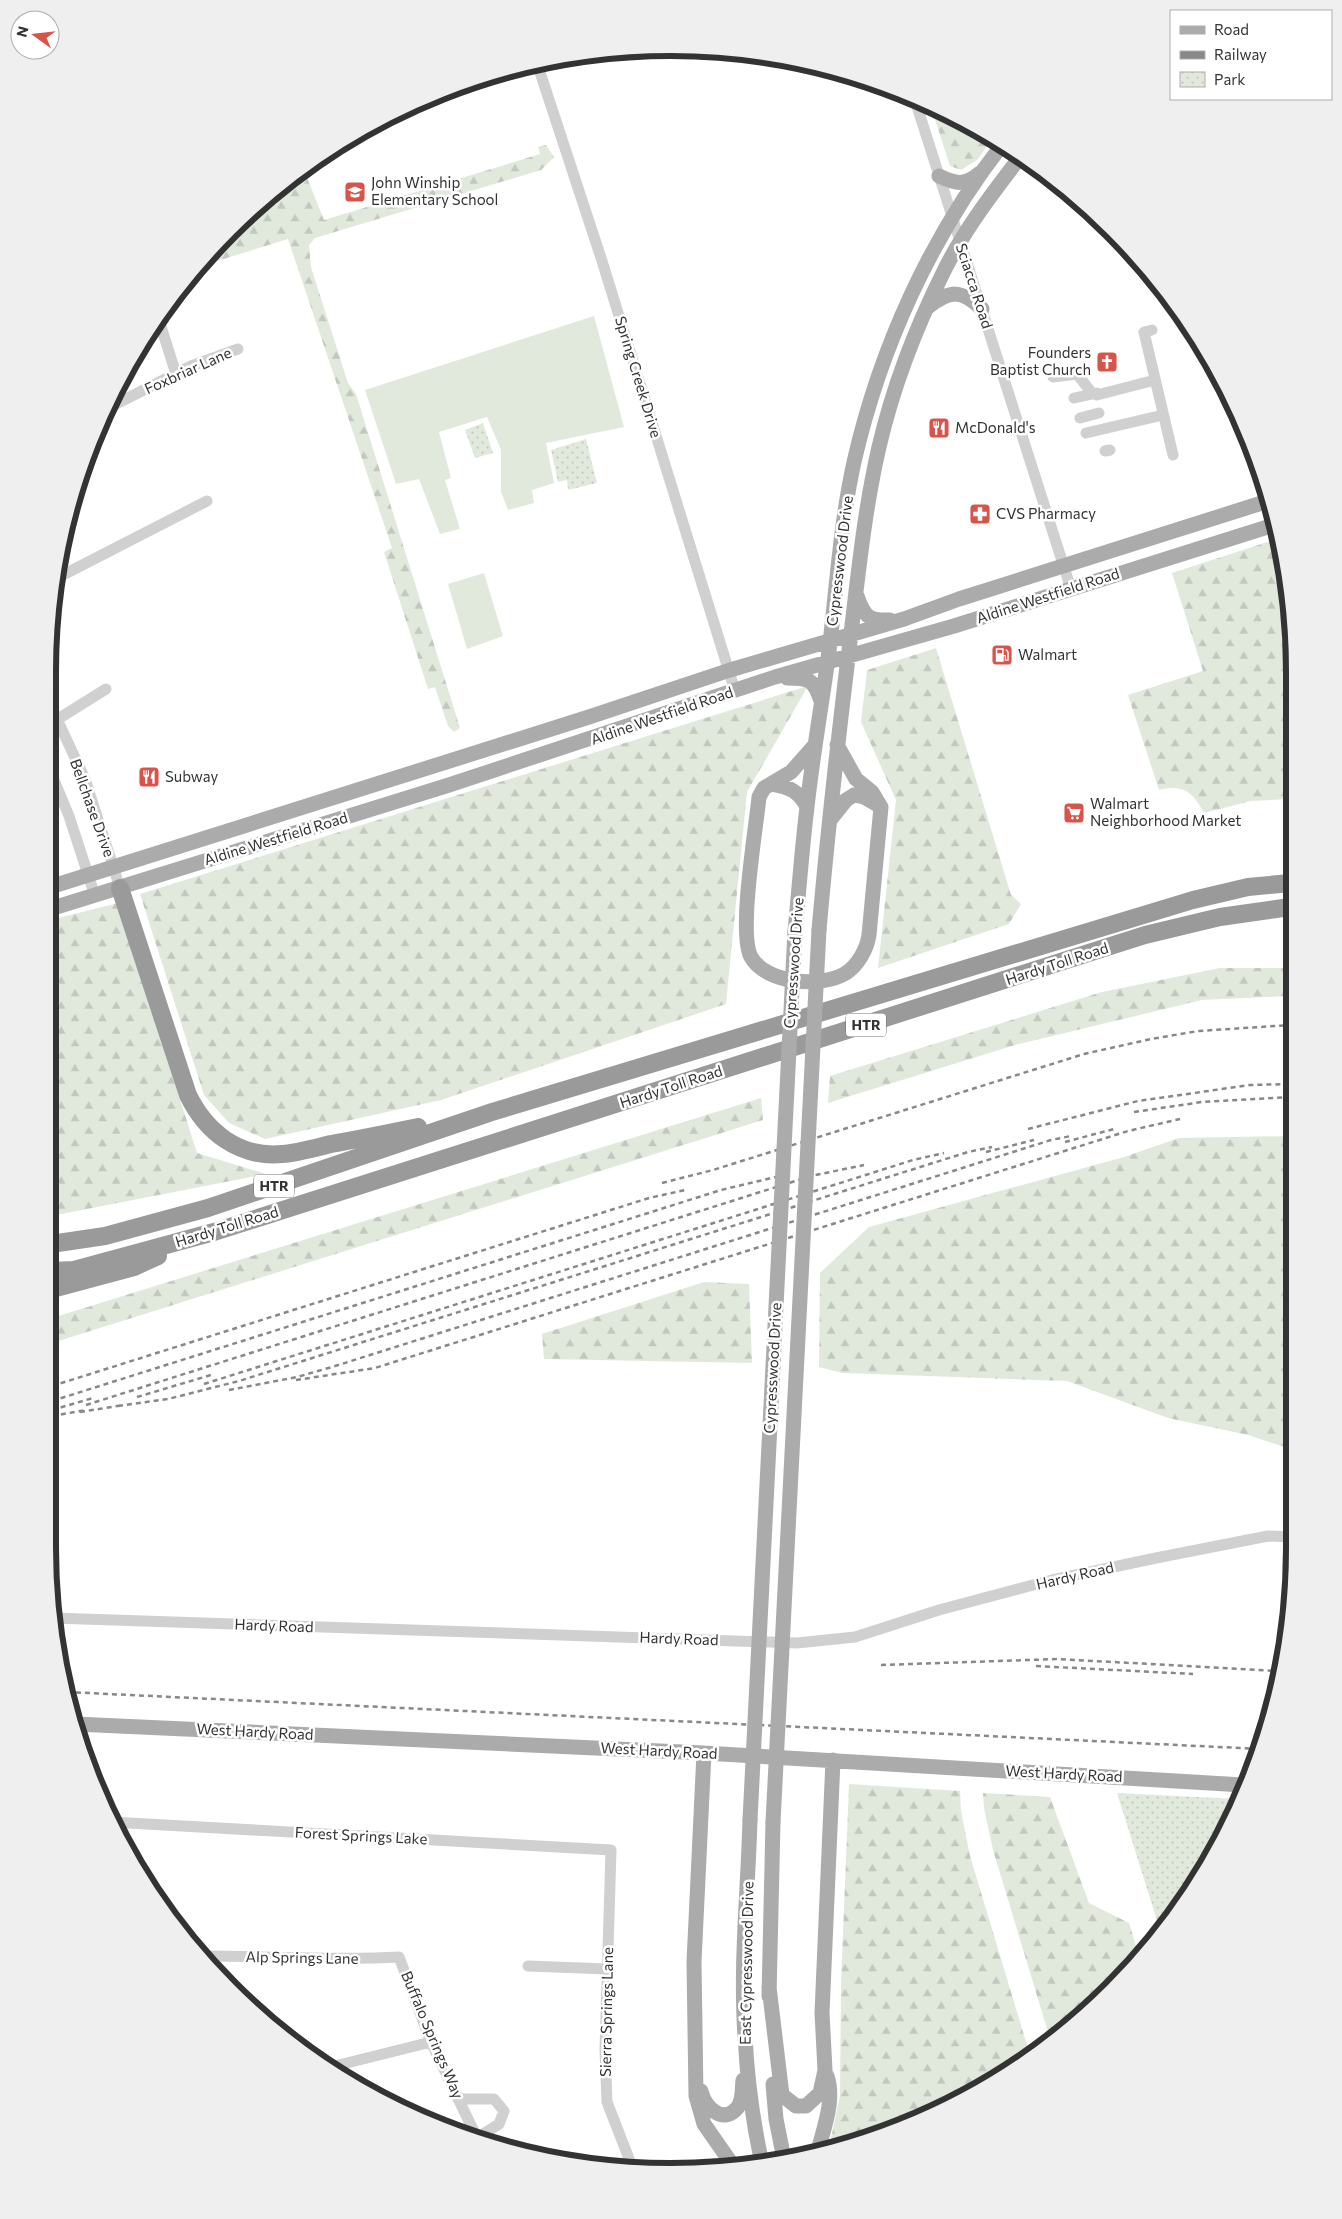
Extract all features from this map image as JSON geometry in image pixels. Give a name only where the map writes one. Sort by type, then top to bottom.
[{"type":"highway","name":"Hardy Toll Road","points":[[56,1243],[105,1236],[208,1208],[492,1112],[1193,900],[1248,887],[1286,883]]},
{"type":"highway","points":[[120,888],[188,1095],[204,1122],[224,1140],[249,1151],[282,1154],[492,1112]]},
{"type":"highway","name":"Hardy Toll Road","points":[[56,1271],[74,1270],[214,1232],[1145,935],[1220,917],[1286,908]]},
{"type":"highway","points":[[56,1288],[134,1267],[214,1232]]},
{"type":"main road","name":"Cypresswood Drive","points":[[750,1820],[795,931],[807,807],[846,509],[863,426],[893,340],[915,289],[952,216],[997,151]]},
{"type":"main road","name":"Cypresswood Drive","points":[[773,1822],[819,930],[837,745],[870,490],[883,432],[902,372],[927,308],[945,269],[1017,163]]},
{"type":"main road","points":[[939,176],[952,181],[971,181],[986,167]]},
{"type":"main road","points":[[927,308],[941,297],[957,294],[971,299],[982,309]]},
{"type":"main road","points":[[863,426],[883,432]]},
{"type":"main road","name":"Aldine Westfield Road","points":[[56,885],[300,806],[588,717],[730,670],[904,619],[1262,503]]},
{"type":"main road","points":[[1237,511],[1244,534]]},
{"type":"main road","name":"Aldine Westfield Road","points":[[56,907],[593,739],[776,677],[1071,589],[1268,527]]},
{"type":"main road","points":[[856,593],[866,615],[876,620],[904,619]]},
{"type":"main road","points":[[776,677],[805,678],[817,688],[821,702]]},
{"type":"main road","points":[[588,717],[593,739]]},
{"type":"main road","points":[[815,745],[791,772],[764,788],[759,797],[745,930],[751,957],[761,967],[783,979],[807,982],[836,978],[848,972],[863,954],[869,935],[881,807],[872,792],[856,779],[837,745]]},
{"type":"main road","points":[[443,762],[449,785]]},
{"type":"main road","points":[[772,784],[793,790],[803,799],[807,807]]},
{"type":"main road","points":[[830,820],[846,800],[854,795],[864,796],[881,807]]},
{"type":"main road","points":[[300,806],[306,830]]},
{"type":"main road","name":"West Hardy Road","points":[[82,1724],[704,1753],[1238,1785]]},
{"type":"main road","points":[[704,1753],[694,1962],[695,2064],[699,2109],[704,2124],[729,2159]]},
{"type":"main road","points":[[820,2144],[830,2099],[830,2086],[825,2070],[822,2013],[833,1760]]},
{"type":"main road","name":"East Cypresswood Drive","points":[[750,1820],[744,1989],[745,2036],[753,2120],[760,2156]]},
{"type":"main road","name":"East Cypresswood Drive","points":[[773,1822],[769,2047],[776,2120],[783,2152]]},
{"type":"main road","points":[[769,1987],[782,2095],[796,2106],[806,2106],[820,2093],[825,2070]]},
{"type":"main road","points":[[695,2064],[704,2101],[709,2109],[720,2114],[734,2111],[741,2098],[745,2036]]},
{"type":"street","name":"Spring Creek Drive","points":[[540,71],[602,261],[735,691]]},
{"type":"street","name":"Sciacca Road","points":[[917,108],[1071,589]]},
{"type":"street","points":[[161,327],[176,374]]},
{"type":"street","points":[[1152,330],[1144,332],[1173,455]]},
{"type":"street","name":"Foxbriar Lane","points":[[118,403],[176,374],[238,349]]},
{"type":"street","points":[[1053,377],[1077,374],[1092,393]]},
{"type":"street","points":[[1074,398],[1092,393],[1097,393],[1097,395],[1155,380]]},
{"type":"street","points":[[1080,418],[1100,412],[1101,429]]},
{"type":"street","points":[[1086,434],[1163,415]]},
{"type":"street","points":[[65,574],[208,502]]},
{"type":"street","points":[[56,722],[106,689]]},
{"type":"street","name":"Bellchase Drive","points":[[56,715],[85,779],[120,888]]},
{"type":"street","name":"Bellchase Drive","points":[[56,785],[69,816],[94,896]]},
{"type":"street","name":"Hardy Road","points":[[61,1618],[797,1643],[855,1637],[939,1610],[1033,1585],[1156,1558],[1268,1536],[1286,1537]]},
{"type":"street","name":"Forest Springs Lake","points":[[121,1823],[611,1850]]},
{"type":"street","name":"Sierra Springs Lane","points":[[611,1850],[605,2050],[607,2102],[630,2161]]},
{"type":"street","name":"Alp Springs Lane","points":[[213,1958],[271,1956],[350,1960],[399,1957]]},
{"type":"street","name":"Buffalo Springs Way","points":[[399,1957],[431,2042],[473,2130]]},
{"type":"street","points":[[528,1966],[608,1970]]},
{"type":"street","points":[[339,2065],[431,2042]]},
{"type":"street","points":[[458,2099],[494,2099],[504,2110],[499,2124],[485,2134]]},
{"type":"green space","points":[[934,116],[988,145],[977,160],[961,170],[950,166]]},
{"type":"green space","points":[[546,145],[554,157],[541,170],[315,238],[309,245],[311,267],[348,383],[356,394],[460,728],[454,732],[448,726],[435,687],[428,689],[384,552],[392,548],[288,239],[212,263],[236,236],[306,176],[324,220],[540,154],[538,147]]},
{"type":"green space","points":[[594,316],[624,427],[546,443],[554,483],[532,490],[534,503],[508,510],[501,492],[501,450],[487,417],[439,432],[451,478],[445,480],[460,529],[440,534],[419,479],[396,484],[365,390]]},
{"type":"green space","points":[[483,423],[493,453],[475,458],[465,430]]},
{"type":"green space","points":[[586,439],[597,483],[568,490],[567,480],[558,482],[551,450]]},
{"type":"green space","points":[[1272,541],[1284,631],[1286,671],[1286,799],[1251,801],[1204,813],[1196,800],[1186,791],[1175,788],[1159,790],[1128,695],[1203,671],[1172,573]]},
{"type":"green space","points":[[484,573],[503,636],[467,649],[448,584]]},
{"type":"green space","points":[[936,648],[1011,895],[1021,904],[1009,924],[878,968],[896,800],[861,722],[867,670]]},
{"type":"green space","points":[[808,686],[747,792],[726,1004],[441,1100],[265,1139],[229,1123],[204,1095],[140,894]]},
{"type":"green space","points":[[118,903],[197,1153],[266,1174],[56,1215],[56,918]]},
{"type":"green space","points":[[1220,968],[1286,968],[1286,996],[1202,1000],[1015,1045],[828,1103],[830,1076],[1102,992]]},
{"type":"green space","points":[[761,1098],[763,1120],[56,1342],[56,1317]]},
{"type":"green space","points":[[1286,1136],[1286,1448],[1248,1435],[1168,1418],[1067,1381],[842,1373],[819,1367],[820,1273],[869,1227],[1124,1157],[1179,1138]]},
{"type":"green space","points":[[704,1282],[749,1284],[752,1363],[544,1359],[542,1334]]},
{"type":"green space","points":[[849,1784],[960,1791],[961,1811],[970,1856],[1028,2048],[978,2080],[943,2099],[906,2116],[830,2142],[840,2095],[841,1983]]},
{"type":"green space","points":[[983,1793],[1050,1797],[1089,1903],[1129,1923],[1137,1949],[1106,1983],[1048,2033],[993,1850],[984,1808]]},
{"type":"green space","points":[[1117,1793],[1232,1799],[1203,1855],[1182,1890],[1158,1923]]},
{"type":"railway","points":[[662,1183],[713,1170],[1084,1054],[1198,1031],[1286,1025]]},
{"type":"railway","points":[[1028,1129],[1138,1101],[1250,1085],[1286,1084]]},
{"type":"railway","points":[[1134,1112],[1202,1102],[1286,1097]]},
{"type":"railway","points":[[296,1380],[375,1368],[1128,1131],[1180,1119]]},
{"type":"railway","points":[[1065,1142],[1114,1129]]},
{"type":"railway","points":[[229,1390],[297,1377],[332,1367],[1051,1140],[1071,1136]]},
{"type":"railway","points":[[986,1152],[1034,1140]]},
{"type":"railway","points":[[118,1406],[168,1399],[239,1381],[968,1152],[992,1147]]},
{"type":"railway","points":[[204,1384],[913,1160],[944,1153]]},
{"type":"railway","points":[[86,1405],[811,1176],[864,1165]]},
{"type":"railway","points":[[56,1400],[721,1190],[780,1176]]},
{"type":"railway","points":[[56,1385],[649,1198],[685,1190]]},
{"type":"railway","points":[[137,1397],[211,1375]]},
{"type":"railway","points":[[56,1409],[93,1398]]},
{"type":"railway","points":[[80,1412],[124,1405]]},
{"type":"railway","points":[[56,1415],[86,1410]]},
{"type":"railway","points":[[881,1665],[1058,1659],[1273,1671]]},
{"type":"railway","points":[[1036,1666],[1193,1674]]},
{"type":"railway","points":[[74,1692],[1252,1749]]},
{"type":"place","name":"John Winship Elementary School","points":[[355,192]]},
{"type":"place","name":"Founders Baptist Church","points":[[1107,362]]},
{"type":"place","name":"McDonald's","points":[[939,428]]},
{"type":"place","name":"CVS Pharmacy","points":[[980,514]]},
{"type":"place","name":"Walmart","points":[[1002,655]]},
{"type":"place","name":"Subway","points":[[149,777]]},
{"type":"place","name":"Walmart Neighborhood Market","points":[[1074,813]]}]
